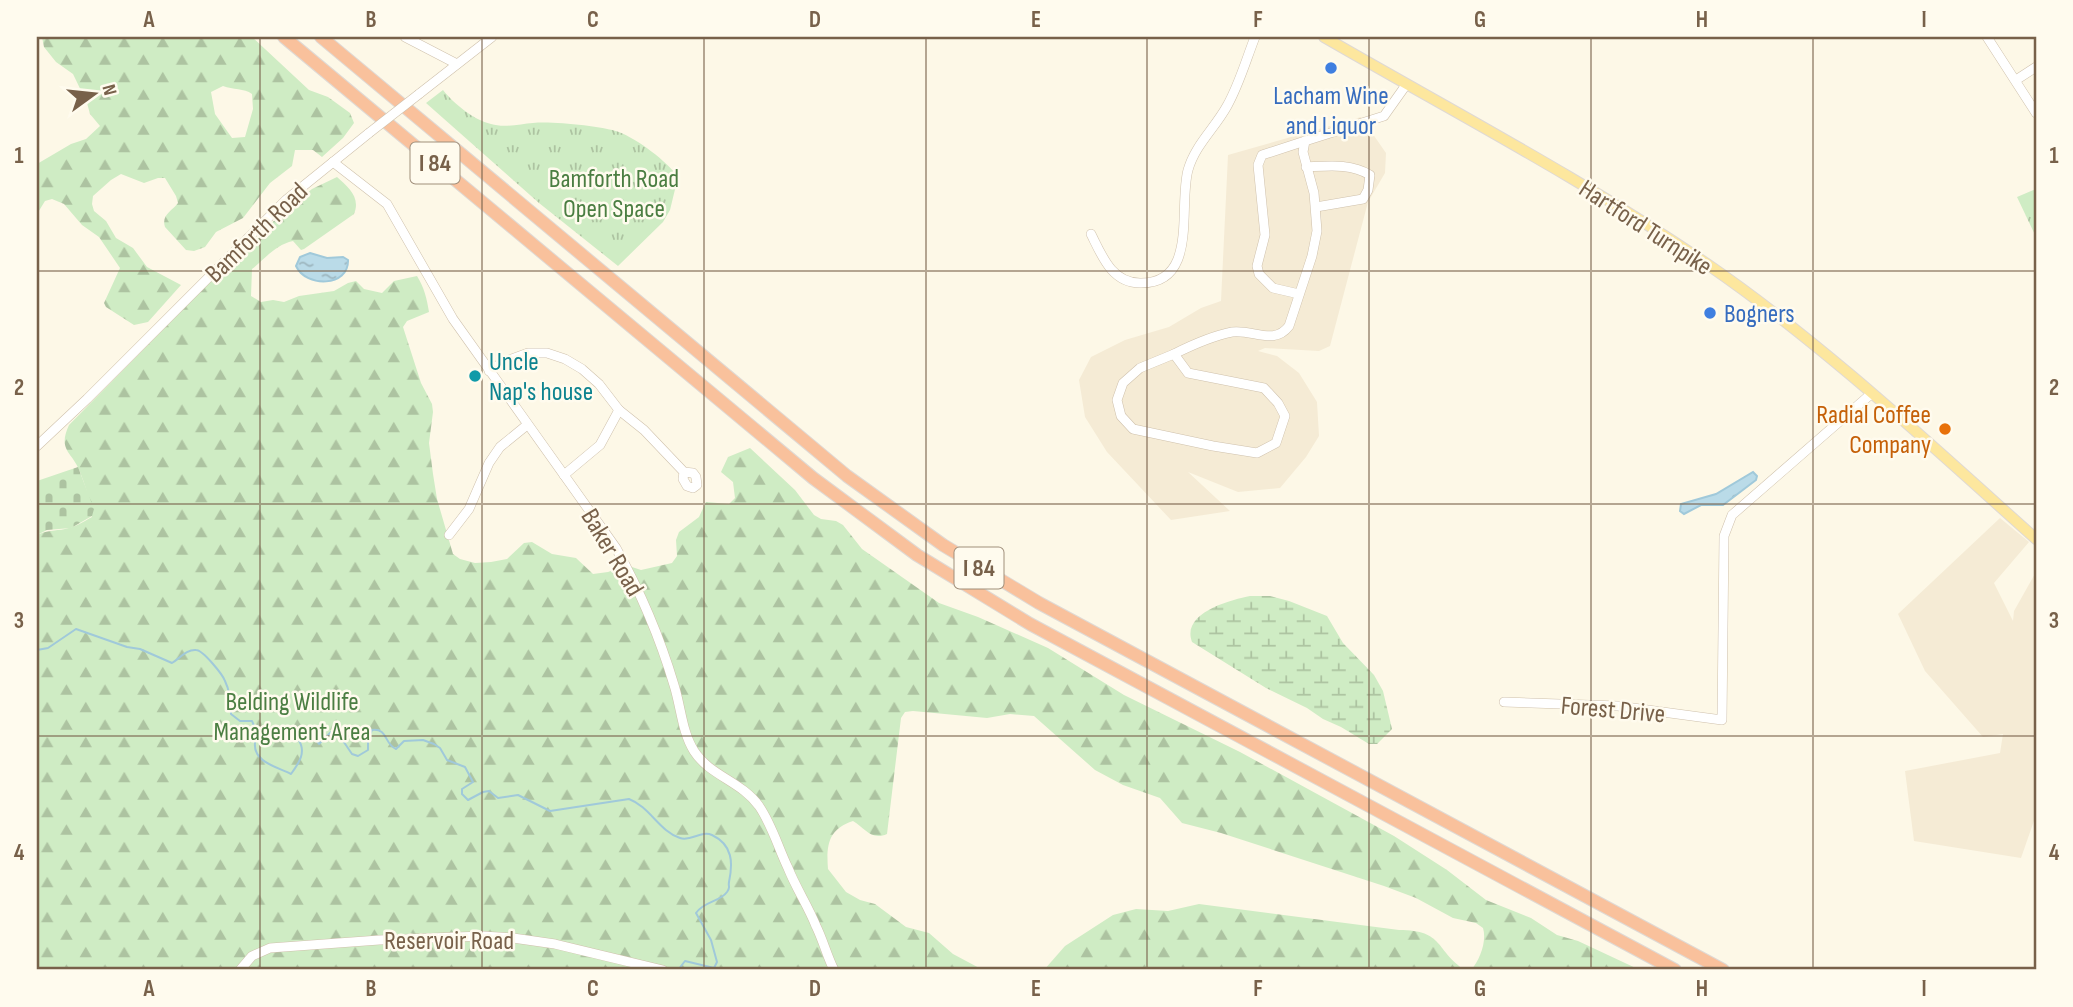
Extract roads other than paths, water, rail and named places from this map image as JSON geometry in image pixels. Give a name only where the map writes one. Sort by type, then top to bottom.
[{"type":"highway","name":"I 84","points":[[284,37],[813,478],[929,563],[1042,630],[1675,970]]},
{"type":"highway","name":"I 84","points":[[321,37],[818,453],[943,545],[1051,610],[1723,970]]},
{"type":"main road","name":"Hartford Turnpike","points":[[1324,37],[1613,203],[1709,265],[1804,338],[2036,538]]},
{"type":"street","points":[[405,37],[457,64]]},
{"type":"street","name":"Bamforth Road","points":[[37,446],[286,200],[492,37]]},
{"type":"street","points":[[1091,234],[1115,274],[1127,282],[1143,284],[1161,280],[1174,270],[1181,252],[1188,170],[1196,151],[1231,97],[1255,37]]},
{"type":"street","points":[[1987,37],[2036,113]]},
{"type":"street","points":[[2016,80],[2036,67]]},
{"type":"street","points":[[1299,294],[1273,288],[1259,274],[1257,266],[1265,235],[1258,165],[1262,155],[1384,116],[1406,85]]},
{"type":"street","points":[[1174,354],[1188,373],[1264,388],[1278,403],[1285,416],[1276,443],[1257,453],[1133,429],[1121,416],[1117,400],[1123,383],[1140,368],[1215,337],[1234,332],[1276,336],[1289,326],[1312,256],[1317,231],[1316,207],[1303,152],[1305,141]]},
{"type":"street","name":"Baker Road","points":[[333,162],[387,204],[453,319],[616,548],[633,579],[674,685],[686,734],[694,751],[714,771],[749,793],[759,806],[771,825],[834,970]]},
{"type":"street","points":[[1306,167],[1344,166],[1362,170],[1370,175],[1368,190],[1363,199],[1316,207]]},
{"type":"street","points":[[489,371],[503,362],[527,353],[547,353],[582,369],[599,384],[618,410],[644,430],[684,472]]},
{"type":"street","name":"Forest Drive","points":[[1504,702],[1618,706],[1722,720],[1724,536],[1732,515],[1871,394]]},
{"type":"street","points":[[564,475],[600,445],[618,410]]},
{"type":"street","points":[[449,535],[469,509],[489,463],[500,447],[527,425]]},
{"type":"street","name":"Reservoir Road","points":[[240,970],[252,956],[270,948],[483,936],[555,944],[663,970]]},
{"type":"water","points":[[310,253],[327,258],[343,257],[348,260],[346,269],[335,280],[317,281],[308,278],[296,266],[300,257]]},
{"type":"water","points":[[1753,472],[1757,476],[1756,480],[1723,505],[1701,505],[1684,514],[1680,511],[1681,504],[1716,494]]},
{"type":"waterway","points":[[37,650],[48,648],[76,629],[140,649],[172,663],[189,651],[199,651],[212,663],[227,685],[231,714],[240,721],[252,721],[258,755],[267,763],[291,774],[301,757],[302,748],[298,739],[301,733],[312,735],[319,744],[331,732],[337,732],[352,754],[358,756],[368,750],[368,739],[372,730],[377,730],[381,731],[389,744],[396,749],[404,741],[423,740],[440,748],[447,760],[465,767],[473,782],[462,789],[462,794],[468,800],[489,791],[498,798],[518,795],[550,811],[629,799],[643,807],[673,835],[684,839],[704,834],[712,835],[724,844],[730,855],[729,888],[724,895],[703,906],[696,913],[711,940],[717,962],[714,968],[685,961],[678,970]]},
{"type":"place","name":"Lacham Wine and Liquor","points":[[1331,68]]},
{"type":"place","name":"Bogners","points":[[1710,313]]},
{"type":"place","name":"Uncle Nap's house","points":[[475,376]]},
{"type":"place","name":"Radial Coffee Company","points":[[1945,429]]},
{"type":"park label","name":"Bamforth Road Open Space","points":[[614,193]]},
{"type":"park label","name":"Belding Wildlife Management Area","points":[[292,716]]}]
